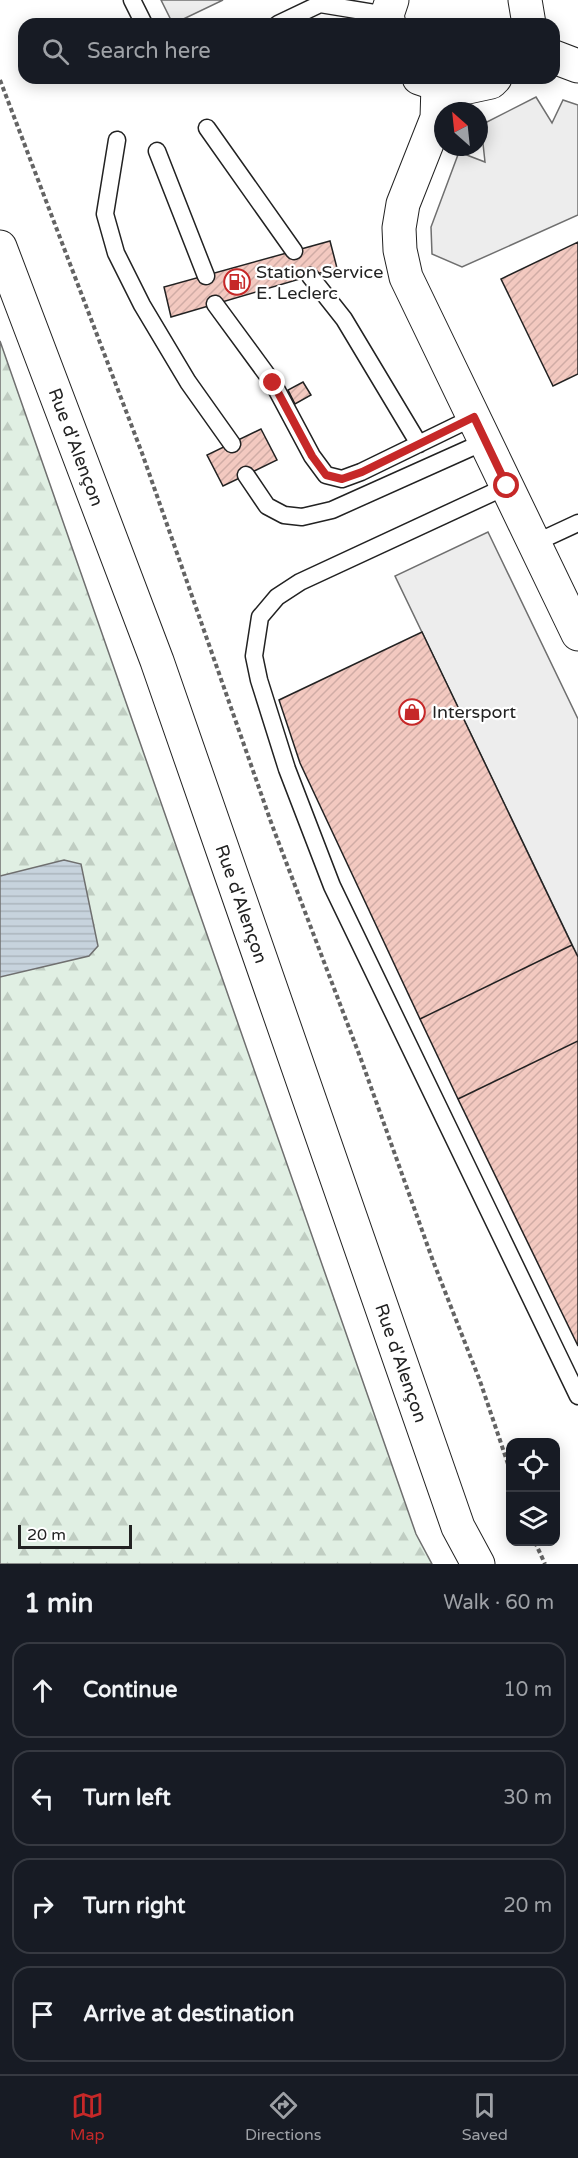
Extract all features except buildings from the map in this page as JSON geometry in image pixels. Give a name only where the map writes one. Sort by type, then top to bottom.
[{"type":"street","points":[[525,0],[528,18]]},
{"type":"street","points":[[560,59],[578,66]]},
{"type":"street","points":[[429,84],[437,118],[403,204],[399,228],[400,250],[406,277],[578,634]]},
{"type":"street","points":[[437,84],[454,90],[482,84]]},
{"type":"street","name":"Rue d'Alençon","points":[[0,248],[157,661],[458,1527],[478,1564]]},
{"type":"lane","points":[[132,0],[141,18]]},
{"type":"lane","points":[[291,18],[320,4],[389,13]]},
{"type":"lane","points":[[207,128],[294,251]]},
{"type":"lane","points":[[117,140],[105,214],[116,254],[142,305],[188,382],[232,444]]},
{"type":"lane","points":[[157,151],[206,276]]},
{"type":"lane","points":[[310,276],[344,319],[419,444]]},
{"type":"lane","points":[[215,304],[273,383],[312,456],[326,475],[342,479],[362,472],[419,444],[480,429]]},
{"type":"lane","points":[[246,475],[267,506],[284,515],[302,517],[332,510],[480,429]]},
{"type":"lane","points":[[507,486],[300,582],[285,592],[260,617],[254,656],[259,680],[287,769],[332,886],[578,1396]]},
{"type":"lane","points":[[535,543],[578,523]]},
{"type":"path","points":[[537,1546],[545,1564]]},
{"type":"green space","points":[[0,341],[416,1534],[432,1564],[0,1564]]},
{"type":"shaded area","points":[[161,0],[223,0],[186,18],[170,18]]},
{"type":"shaded area","points":[[536,97],[552,123],[563,100],[578,105],[578,215],[462,267],[432,254],[431,227],[458,156],[469,156],[485,162],[484,156],[488,156],[488,121]]},
{"type":"shaded area","points":[[488,532],[578,719],[578,957],[395,576]]},
{"type":"shaded area","points":[[64,860],[81,864],[98,946],[89,956],[0,977],[0,876]]},
{"type":"place","name":"Station Service E. Leclerc","points":[[237,282]]},
{"type":"place","name":"Intersport","points":[[412,712]]},
{"type":"route","points":[[273,383],[312,456],[326,475],[342,479],[362,472],[474,417],[507,486]]}]
